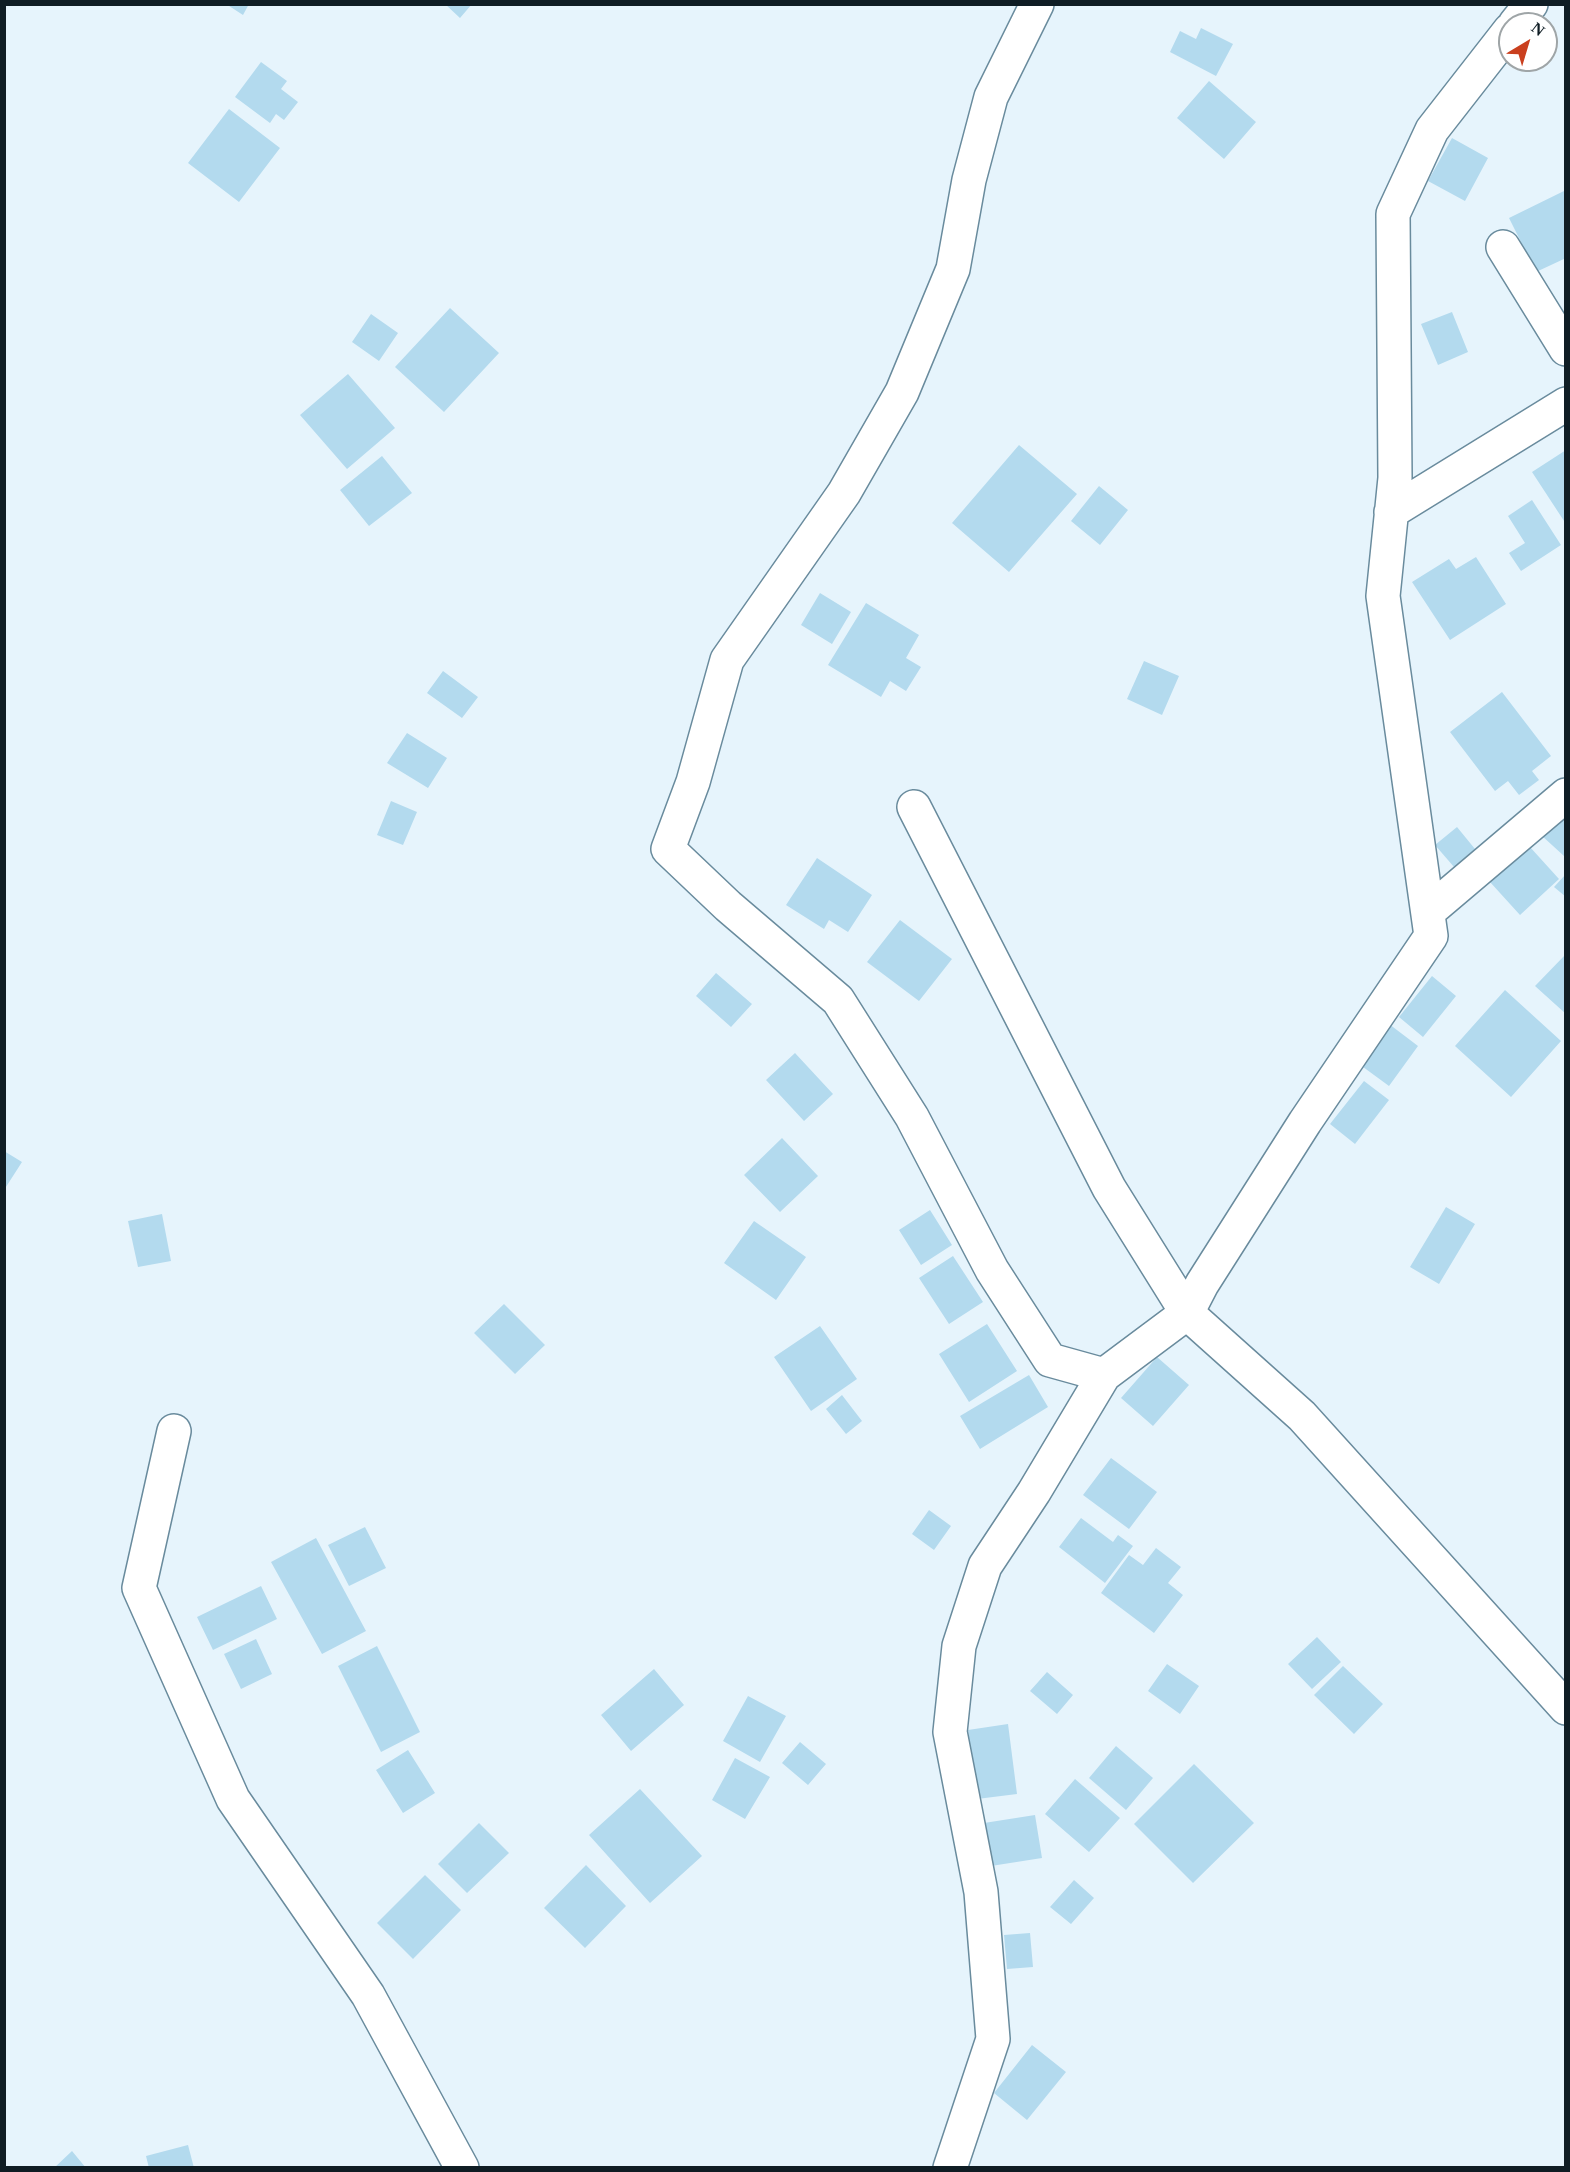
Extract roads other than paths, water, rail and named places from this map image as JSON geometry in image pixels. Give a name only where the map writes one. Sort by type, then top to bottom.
[{"type":"street","points":[[1037,4],[991,97],[969,180],[953,269],[902,392],[844,493],[728,660],[693,782],[668,849],[728,906],[838,1000],[912,1117],[992,1270],[1050,1360],[1104,1375]]},
{"type":"street","points":[[950,2168],[993,2038],[981,1892],[951,1732],[959,1646],[985,1566],[1034,1492],[1104,1375],[1187,1313],[1202,1284],[1305,1122],[1431,936],[1383,596],[1395,478],[1393,214],[1432,130],[1498,45]]},
{"type":"street","points":[[1503,247],[1566,349]]},
{"type":"street","points":[[1391,512],[1566,404]]},
{"type":"street","points":[[1428,912],[1566,795]]},
{"type":"street","points":[[914,807],[1109,1188],[1187,1313],[1302,1416],[1566,1708]]},
{"type":"street","points":[[174,1431],[139,1588],[232,1799],[368,1995],[462,2168]]}]
